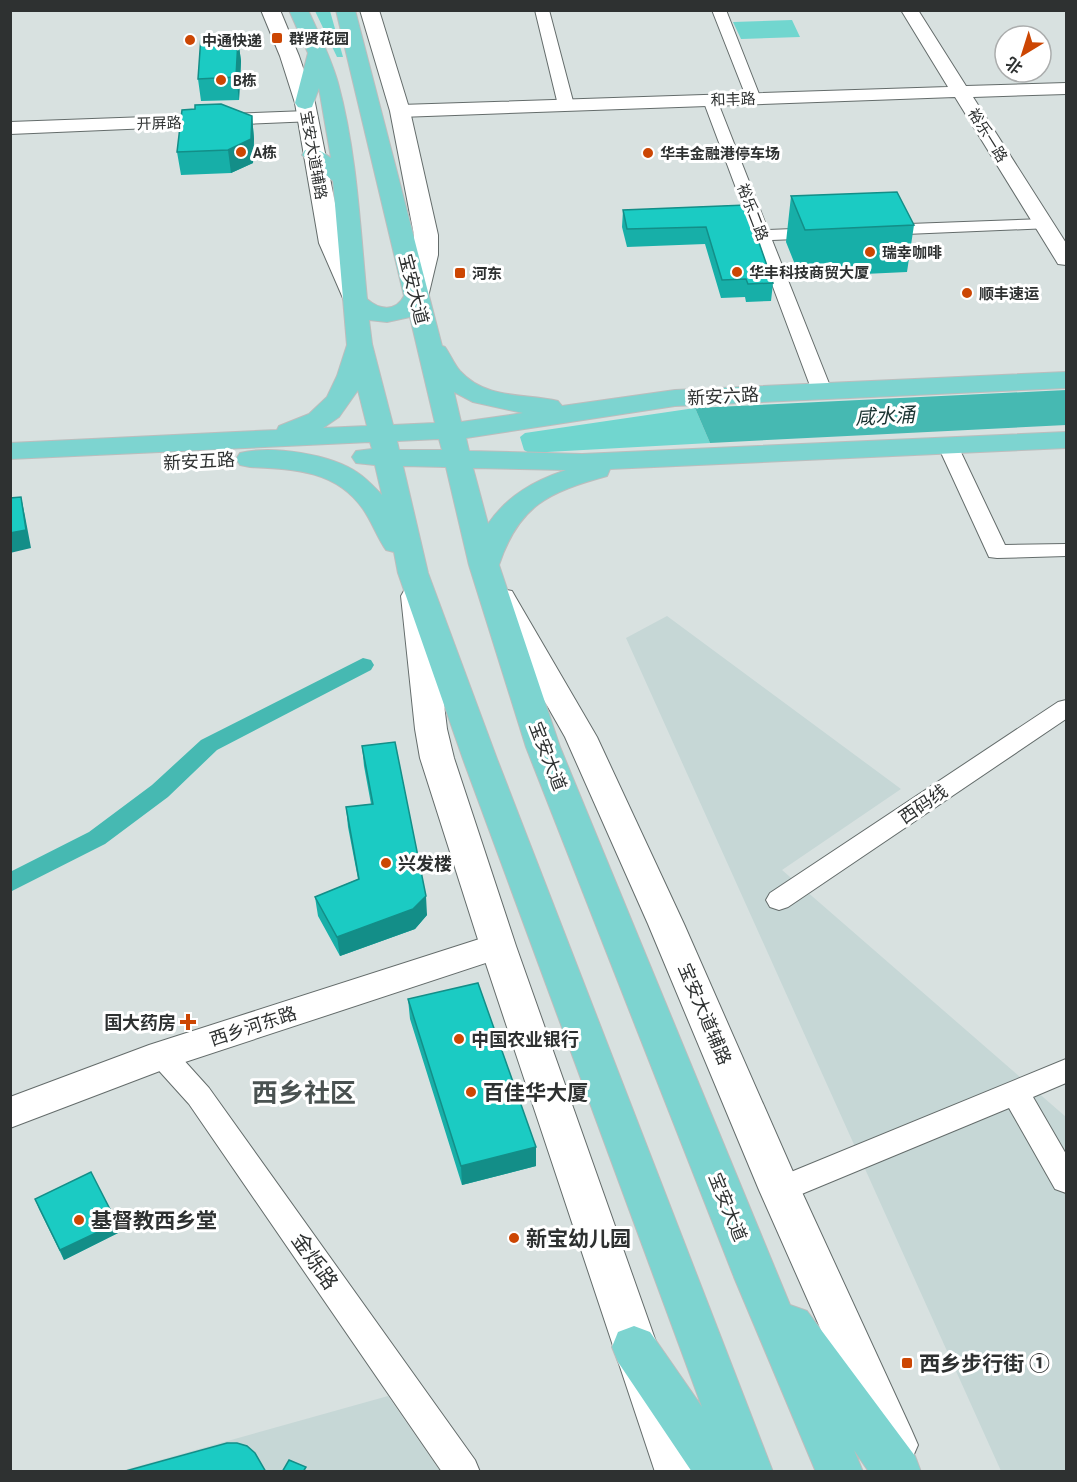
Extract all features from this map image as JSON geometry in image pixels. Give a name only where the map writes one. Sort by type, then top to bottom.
[{"type":"main road","name":"宝安大道辅路","points":[[270,10],[286,46],[306,110],[331,243],[355,300]]},
{"type":"main road","points":[[298,10],[318,53],[328,83],[340,142],[359,344],[385,445],[413,573],[435,748],[498,946],[634,1347],[679,1472]]},
{"type":"main road","name":"宝安大道","points":[[345,10],[358,54],[484,566],[543,747],[756,1277],[840,1472]]},
{"type":"main road","points":[[355,300],[364,310],[385,314],[408,309],[415,302],[426,255],[426,235],[400,111],[369,10]]},
{"type":"main road","points":[[306,110],[318,53]]},
{"type":"main road","points":[[358,54],[392,86]]},
{"type":"main road","points":[[314,155],[344,178]]},
{"type":"main road","points":[[425,333],[451,377],[460,385],[476,393],[528,406],[599,408]]},
{"type":"main road","points":[[246,449],[306,427],[334,407],[348,383],[359,344]]},
{"type":"main road","name":"新安六路","points":[[385,445],[450,430],[505,425],[599,408],[675,398],[1066,380]]},
{"type":"main road","points":[[385,445],[457,458],[582,462],[1066,440]]},
{"type":"main road","name":"新安五路","points":[[10,451],[246,449],[328,456],[385,445]]},
{"type":"main road","points":[[246,449],[328,467],[344,476],[358,487],[373,504],[413,573],[484,770],[750,1472]]},
{"type":"main road","name":"新安五路","points":[[10,471],[246,449]]},
{"type":"main road","points":[[484,566],[496,530],[528,498],[568,479],[616,466],[650,460]]},
{"type":"main road","name":"宝安大道辅路","points":[[484,566],[581,737],[666,924],[780,1190],[907,1472]]},
{"type":"main road","points":[[756,1277],[898,1472]]},
{"type":"main road","points":[[634,1347],[720,1472]]},
{"type":"street","points":[[542,10],[566,105]]},
{"type":"street","points":[[719,10],[754,99]]},
{"type":"street","name":"裕乐一路","points":[[909,10],[1066,259]]},
{"type":"street","name":"和丰路","points":[[400,111],[1066,88]]},
{"type":"street","name":"裕乐二路","points":[[710,100],[822,391]]},
{"type":"street","name":"开屏路","points":[[10,128],[306,110]]},
{"type":"street","points":[[867,231],[1044,224]]},
{"type":"street","points":[[762,235],[832,232]]},
{"type":"street","points":[[948,446],[998,552],[1066,550]]},
{"type":"street","name":"西码线","points":[[779,900],[1066,708]]},
{"type":"street","name":"西乡河东路","points":[[10,1113],[162,1055],[498,946]]},
{"type":"street","name":"金烁路","points":[[162,1055],[199,1096],[463,1472]]},
{"type":"street","points":[[780,1190],[1066,1071]]},
{"type":"street","points":[[1015,1092],[1066,1180]]},
{"type":"shaded area","points":[[315,11],[330,11],[343,57],[337,57]]},
{"type":"shaded area","points":[[792,20],[800,37],[741,39],[733,22]]},
{"type":"shaded area","points":[[695,408],[710,443],[529,453],[524,450],[520,437],[525,433]]},
{"type":"shaded area","points":[[667,616],[901,789],[782,870],[1066,1117],[1066,1471],[1001,1471],[626,638]]},
{"type":"shaded area","points":[[388,1396],[440,1471],[117,1472]]},
{"type":"water","name":"咸水涌","points":[[1066,390],[1066,425],[710,443],[695,408]]},
{"type":"building","points":[[219,35],[219,39],[238,39],[236,77],[198,79],[201,36]]},
{"type":"building","points":[[221,104],[252,116],[251,139],[228,150],[177,152],[182,110],[195,109],[195,105]]},
{"type":"building","points":[[897,192],[914,225],[805,230],[791,196]]},
{"type":"building","points":[[746,205],[773,283],[748,284],[746,279],[722,280],[706,227],[627,229],[623,210]]},
{"type":"building","points":[[21,497],[26,530],[10,533],[10,498]]},
{"type":"building","name":"兴发楼","points":[[395,742],[426,896],[413,909],[337,937],[315,897],[359,879],[346,807],[373,804],[362,746]]},
{"type":"building","name":"百佳华大厦","points":[[478,983],[536,1147],[461,1166],[408,999]]},
{"type":"building","name":"基督教西乡堂","points":[[91,1172],[117,1223],[60,1250],[35,1199]]},
{"type":"building","points":[[227,1443],[247,1446],[255,1453],[266,1472],[122,1472]]},
{"type":"building","points":[[289,1460],[306,1467],[303,1472],[282,1472]]},
{"type":"waterway","points":[[10,883],[97,838],[160,791],[209,745],[363,665]]},
{"type":"place","name":"群贤花园","points":[[277,38]]},
{"type":"place","name":"中通快递","points":[[190,40]]},
{"type":"place","name":"B栋","points":[[221,80]]},
{"type":"place","name":"A栋","points":[[241,152]]},
{"type":"place","name":"华丰金融港停车场","points":[[648,153]]},
{"type":"place","name":"瑞幸咖啡","points":[[870,252]]},
{"type":"place","name":"华丰科技商贸大厦","points":[[737,272]]},
{"type":"place","name":"河东","points":[[460,273]]},
{"type":"place","name":"顺丰速运","points":[[967,293]]},
{"type":"place","name":"兴发楼","points":[[386,863]]},
{"type":"place","name":"国大药房","points":[[188,1022]]},
{"type":"place","name":"中国农业银行","points":[[459,1039]]},
{"type":"place","name":"百佳华大厦","points":[[471,1092]]},
{"type":"place","name":"基督教西乡堂","points":[[79,1220]]},
{"type":"place","name":"新宝幼儿园","points":[[514,1238]]},
{"type":"place","name":"西乡步行街 ①","points":[[907,1363]]},
{"type":"district","name":"西乡社区","points":[[304,1092]]}]
